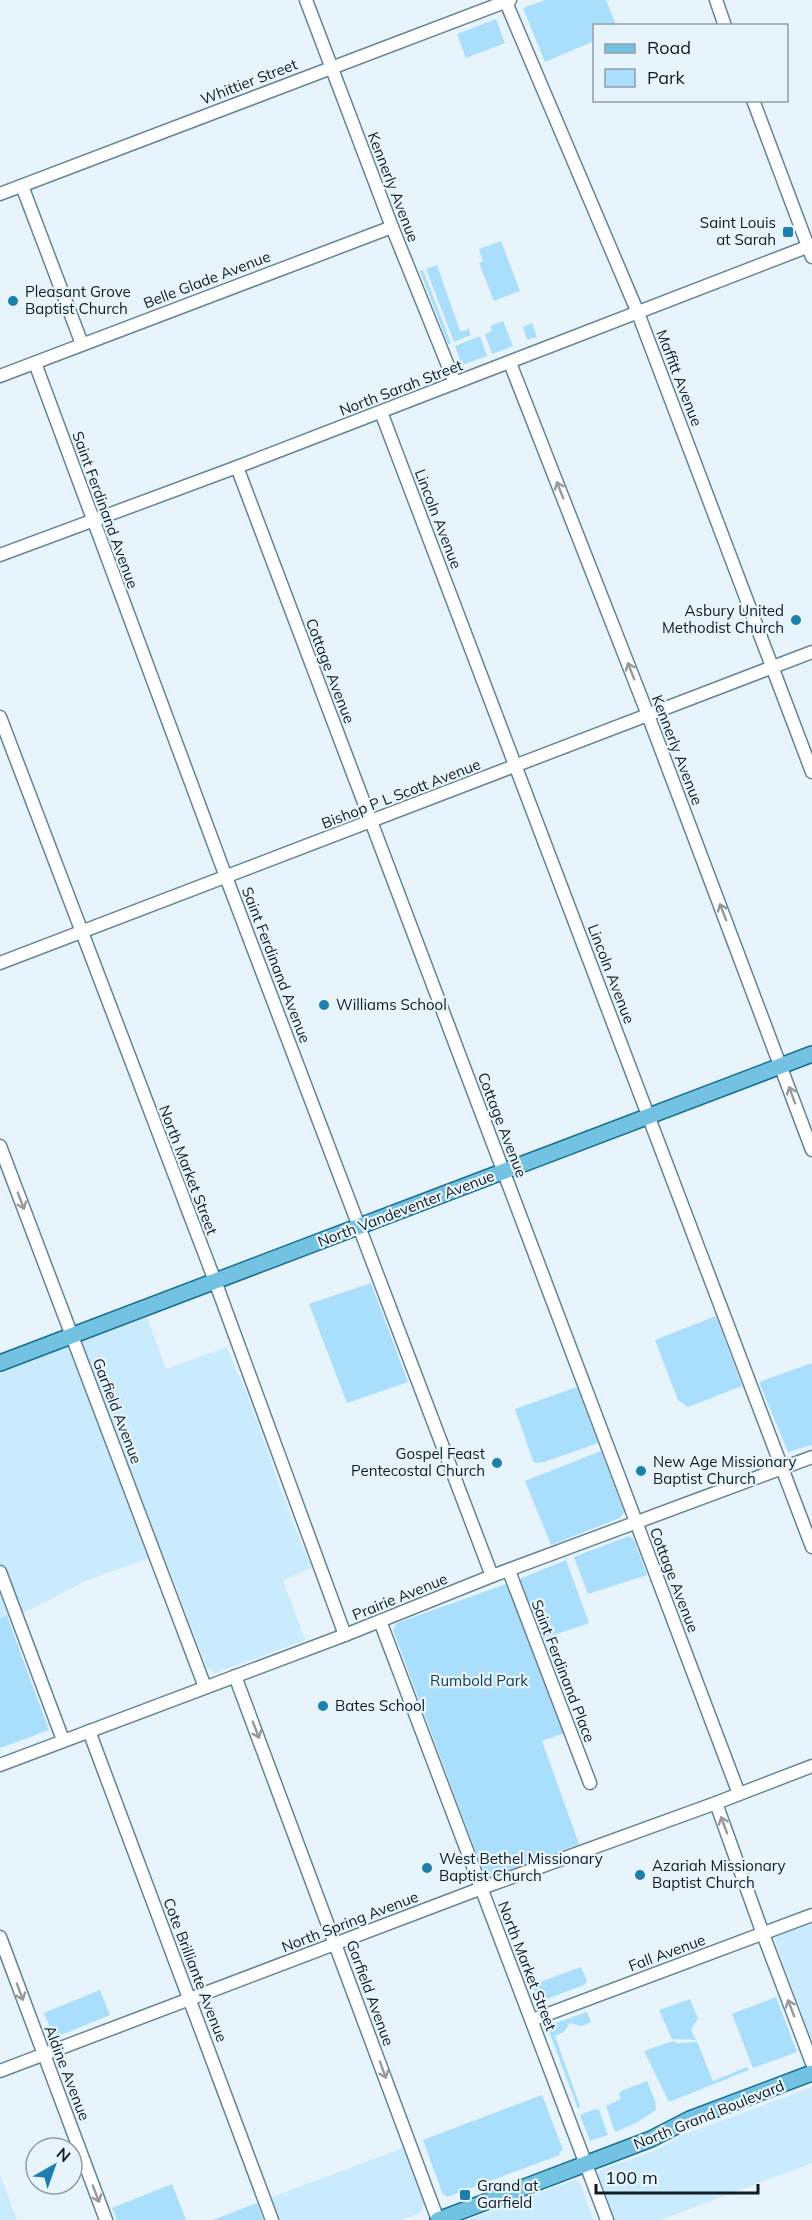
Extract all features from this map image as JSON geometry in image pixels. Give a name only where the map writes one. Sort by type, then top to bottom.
[{"type":"main road","name":"North Vandeventer Avenue","points":[[0,1363],[812,1054]]},
{"type":"main road","name":"North Grand Boulevard","points":[[438,2220],[651,2139],[690,2119],[812,2073]]},
{"type":"street","name":"Kennerly Avenue","points":[[306,0],[392,227],[455,383]]},
{"type":"street","points":[[716,0],[724,24]]},
{"type":"street","name":"Whittier Street","points":[[0,194],[507,1]]},
{"type":"street","name":"Maffitt Avenue","points":[[507,1],[638,313],[812,772]]},
{"type":"street","points":[[754,102],[811,249]]},
{"type":"street","points":[[22,186],[82,344]]},
{"type":"street","name":"Belle Glade Avenue","points":[[0,376],[392,227]]},
{"type":"street","name":"North Sarah Street","points":[[0,555],[811,249]]},
{"type":"street","name":"Saint Ferdinand Avenue","points":[[35,363],[226,877],[492,1576]]},
{"type":"street","name":"Kennerly Avenue","points":[[510,363],[648,715],[812,1149]]},
{"type":"street","name":"Lincoln Avenue","points":[[381,412],[812,1547]]},
{"type":"street","name":"Cottage Avenue","points":[[237,467],[739,1794]]},
{"type":"street","name":"Bishop P L Scott Avenue","points":[[0,963],[812,652]]},
{"type":"street","name":"North Market Street","points":[[0,717],[215,1281],[345,1635]]},
{"type":"street","name":"Garfield Avenue","points":[[0,1146],[205,1687]]},
{"type":"street","name":"Prairie Avenue","points":[[0,1765],[345,1635],[492,1576],[637,1524],[812,1457]]},
{"type":"street","name":"Saint Ferdinand Place","points":[[509,1571],[590,1783]]},
{"type":"street","points":[[0,1572],[63,1740]]},
{"type":"street","name":"North Market Street","points":[[380,1621],[607,2220]]},
{"type":"street","name":"Garfield Avenue","points":[[235,1676],[438,2220]]},
{"type":"street","name":"Cote Brilliante Avenue","points":[[89,1731],[272,2220]]},
{"type":"street","name":"North Spring Avenue","points":[[0,2071],[482,1888],[812,1766]]},
{"type":"street","points":[[716,1803],[762,1934],[812,2063]]},
{"type":"street","name":"Fall Avenue","points":[[532,2020],[812,1915]]},
{"type":"street","name":"Aldine Avenue","points":[[0,1937],[106,2220]]},
{"type":"shaded area","points":[[147,1317],[166,1369],[227,1347],[246,1391],[294,1526],[312,1568],[283,1580],[305,1640],[215,1673],[207,1668],[163,1553],[85,1581],[30,1610],[0,1620],[0,1372]]},
{"type":"shaded area","points":[[812,1922],[812,2042],[773,1935]]},
{"type":"shaded area","points":[[812,2087],[812,2163],[660,2220],[613,2220],[597,2177],[601,2170],[659,2149],[680,2136]]},
{"type":"shaded area","points":[[403,2148],[424,2205],[420,2213],[401,2220],[281,2220],[272,2197]]},
{"type":"shaded area","points":[[0,2175],[17,2220],[0,2220]]},
{"type":"shaded area","points":[[574,2180],[581,2185],[593,2220],[468,2220]]},
{"type":"green space","points":[[545,0],[606,0],[616,24],[593,24],[593,41],[545,62],[523,8]]},
{"type":"green space","points":[[496,19],[505,43],[466,58],[457,34]]},
{"type":"green space","points":[[501,241],[520,291],[494,301],[479,263],[483,261],[479,249]]},
{"type":"green space","points":[[437,265],[460,331],[466,331],[468,327],[471,335],[454,342],[426,269]]},
{"type":"green space","points":[[423,270],[451,343],[448,344],[420,271]]},
{"type":"green space","points":[[503,321],[513,346],[492,354],[485,334],[492,331],[490,326]]},
{"type":"green space","points":[[532,323],[537,337],[527,340],[523,327]]},
{"type":"green space","points":[[480,336],[487,356],[462,365],[455,346]]},
{"type":"green space","points":[[371,1283],[408,1382],[347,1403],[309,1304]]},
{"type":"green space","points":[[716,1316],[742,1386],[688,1407],[678,1400],[655,1340]]},
{"type":"green space","points":[[812,1363],[812,1445],[788,1452],[759,1382]]},
{"type":"green space","points":[[577,1387],[598,1443],[536,1463],[533,1461],[515,1409]]},
{"type":"green space","points":[[601,1451],[624,1512],[620,1518],[551,1545],[525,1481]]},
{"type":"green space","points":[[629,1536],[634,1540],[647,1575],[588,1594],[574,1557]]},
{"type":"green space","points":[[566,1560],[589,1623],[542,1639],[520,1579]]},
{"type":"green space","name":"Rumbold Park","points":[[509,1583],[565,1733],[542,1741],[579,1844],[490,1877],[484,1874],[393,1630],[397,1623]]},
{"type":"green space","points":[[7,1616],[49,1730],[0,1748],[0,1619]]},
{"type":"green space","points":[[581,1967],[587,1981],[584,1985],[541,2001],[538,2000],[532,1985]]},
{"type":"green space","points":[[100,1990],[110,2015],[56,2037],[53,2035],[44,2013]]},
{"type":"green space","points":[[776,1997],[797,2052],[753,2068],[732,2014]]},
{"type":"green space","points":[[690,1999],[698,2019],[691,2029],[696,2040],[672,2039],[659,2010]]},
{"type":"green space","points":[[587,2012],[591,2022],[582,2026],[570,2023],[564,2032],[555,2036],[580,2106],[578,2109],[547,2026]]},
{"type":"green space","points":[[673,2041],[697,2042],[713,2081],[747,2067],[749,2070],[669,2102],[644,2051]]},
{"type":"green space","points":[[647,2081],[655,2100],[656,2110],[636,2123],[615,2132],[606,2106],[621,2099],[619,2095],[621,2091]]},
{"type":"green space","points":[[542,2095],[563,2150],[559,2152],[560,2155],[447,2197],[443,2195],[423,2140]]},
{"type":"green space","points":[[595,2109],[599,2110],[608,2135],[590,2141],[580,2115]]},
{"type":"green space","points":[[172,2184],[186,2220],[117,2220],[112,2208]]},
{"type":"green space","points":[[257,2203],[263,2220],[213,2220]]},
{"type":"place","name":"Saint Louis at Sarah","points":[[788,232]]},
{"type":"place","name":"Pleasant Grove Baptist Church","points":[[13,301]]},
{"type":"place","name":"Asbury United Methodist Church","points":[[796,620]]},
{"type":"place","name":"Williams School","points":[[324,1005]]},
{"type":"place","name":"Gospel Feast Pentecostal Church","points":[[497,1463]]},
{"type":"place","name":"New Age Missionary Baptist Church","points":[[641,1471]]},
{"type":"place","name":"Bates School","points":[[323,1706]]},
{"type":"place","name":"West Bethel Missionary Baptist Church","points":[[427,1868]]},
{"type":"place","name":"Azariah Missionary Baptist Church","points":[[640,1875]]},
{"type":"place","name":"Grand at Garfield","points":[[465,2195]]}]
